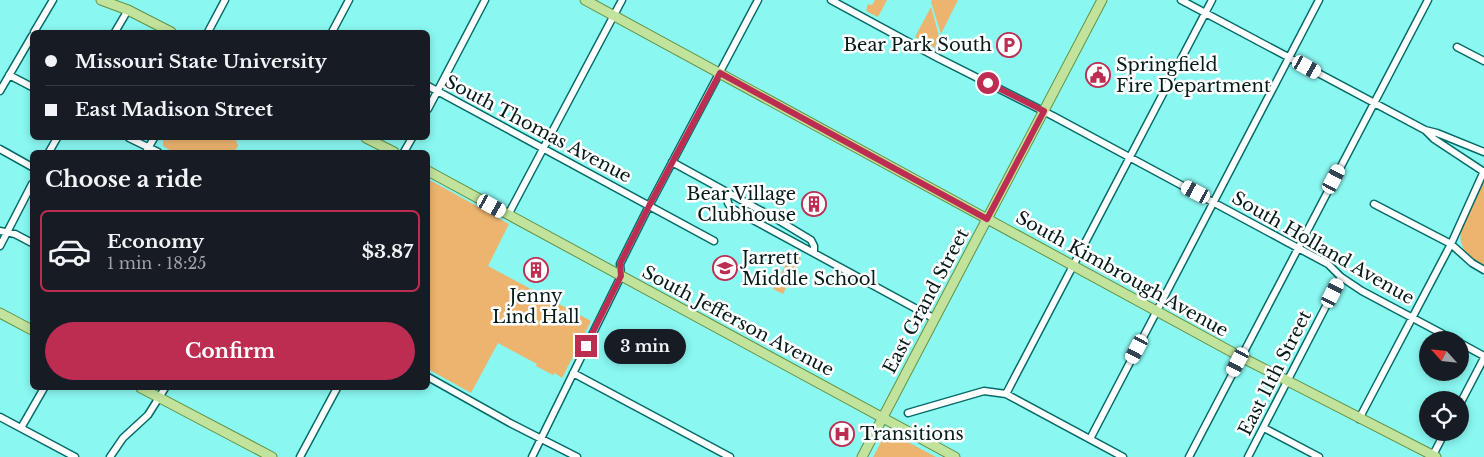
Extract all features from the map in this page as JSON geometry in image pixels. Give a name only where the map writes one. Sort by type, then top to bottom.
[{"type":"main road","points":[[101,0],[128,10],[167,30]]},
{"type":"main road","name":"South Kimbrough Avenue","points":[[585,0],[1287,382],[1434,457]]},
{"type":"main road","name":"East Grand Street","points":[[862,457],[1102,0]]},
{"type":"main road","points":[[370,140],[390,150]]},
{"type":"main road","name":"South Jefferson Avenue","points":[[430,172],[955,457]]},
{"type":"main road","points":[[0,313],[30,329]]},
{"type":"main road","points":[[145,390],[272,457]]},
{"type":"street","points":[[35,30],[54,0]]},
{"type":"street","points":[[209,30],[225,0]]},
{"type":"street","points":[[333,30],[349,0]]},
{"type":"street","points":[[430,105],[486,0]]},
{"type":"street","points":[[508,215],[622,0]]},
{"type":"street","points":[[532,457],[621,276],[620,264],[758,0]]},
{"type":"street","name":"South Holland Avenue","points":[[831,0],[938,58],[1044,111],[1328,264],[1341,277],[1362,291],[1438,331]]},
{"type":"street","points":[[1182,0],[1425,130],[1484,152]]},
{"type":"street","points":[[1006,394],[1212,0]]},
{"type":"street","points":[[1090,439],[1320,0]]},
{"type":"street","points":[[1189,457],[1428,0]]},
{"type":"street","points":[[116,30],[128,10]]},
{"type":"street","points":[[0,91],[30,39]]},
{"type":"street","points":[[1457,48],[1484,62]]},
{"type":"street","points":[[9,75],[30,86]]},
{"type":"street","name":"South Thomas Avenue","points":[[430,87],[714,241]]},
{"type":"street","points":[[1360,418],[1451,244],[1484,172],[1434,139],[1425,130]]},
{"type":"street","points":[[132,140],[147,150]]},
{"type":"street","points":[[0,149],[30,166]]},
{"type":"street","points":[[672,162],[811,240],[814,252]]},
{"type":"street","points":[[0,246],[4,232],[30,187]]},
{"type":"street","points":[[726,192],[730,207],[935,318]]},
{"type":"street","points":[[1374,204],[1451,244],[1472,263],[1484,270]]},
{"type":"street","points":[[4,232],[15,234],[30,242]]},
{"type":"street","name":"East 11th Street","points":[[1248,457],[1341,277]]},
{"type":"street","points":[[1467,391],[1484,357],[1469,348]]},
{"type":"street","points":[[573,373],[730,457]]},
{"type":"street","points":[[430,378],[510,423],[541,437],[577,457]]},
{"type":"street","points":[[21,428],[43,390]]},
{"type":"street","points":[[110,457],[119,442],[148,415],[164,390]]},
{"type":"street","points":[[300,457],[336,390]]},
{"type":"street","points":[[908,413],[984,390],[1006,394],[1123,457]]},
{"type":"street","points":[[0,417],[75,457]]},
{"type":"street","points":[[1264,428],[1319,457]]},
{"type":"street","points":[[1434,457],[1441,441]]},
{"type":"shaded area","points":[[875,0],[887,0],[878,17],[866,11],[868,4],[872,5]]},
{"type":"shaded area","points":[[932,0],[958,0],[941,34],[931,2]]},
{"type":"shaded area","points":[[931,7],[939,36],[935,48],[915,37]]},
{"type":"shaded area","points":[[236,140],[238,146],[235,150],[170,150],[163,146],[163,141]]},
{"type":"shaded area","points":[[1484,178],[1484,267],[1473,260],[1465,251],[1462,246],[1461,234]]},
{"type":"shaded area","points":[[430,180],[509,224],[488,266],[591,321],[562,378],[555,373],[553,375],[536,366],[537,364],[498,343],[471,393],[430,370]]},
{"type":"shaded area","points":[[792,253],[801,258],[783,294],[773,289]]},
{"type":"shaded area","points":[[887,431],[936,457],[873,457]]},
{"type":"place","name":"Bear Park South","points":[[1009,45]]},
{"type":"place","name":"Springfield Fire Department","points":[[1098,75]]},
{"type":"place","name":"Bear Village Clubhouse","points":[[814,204]]},
{"type":"place","name":"Jarrett Middle School","points":[[725,268]]},
{"type":"place","name":"Jenny Lind Hall","points":[[536,270]]},
{"type":"place","name":"Transitions","points":[[842,434]]},
{"type":"route","points":[[586,346],[621,276],[620,264],[634,235],[720,73],[987,219],[1044,111],[988,83]]}]
